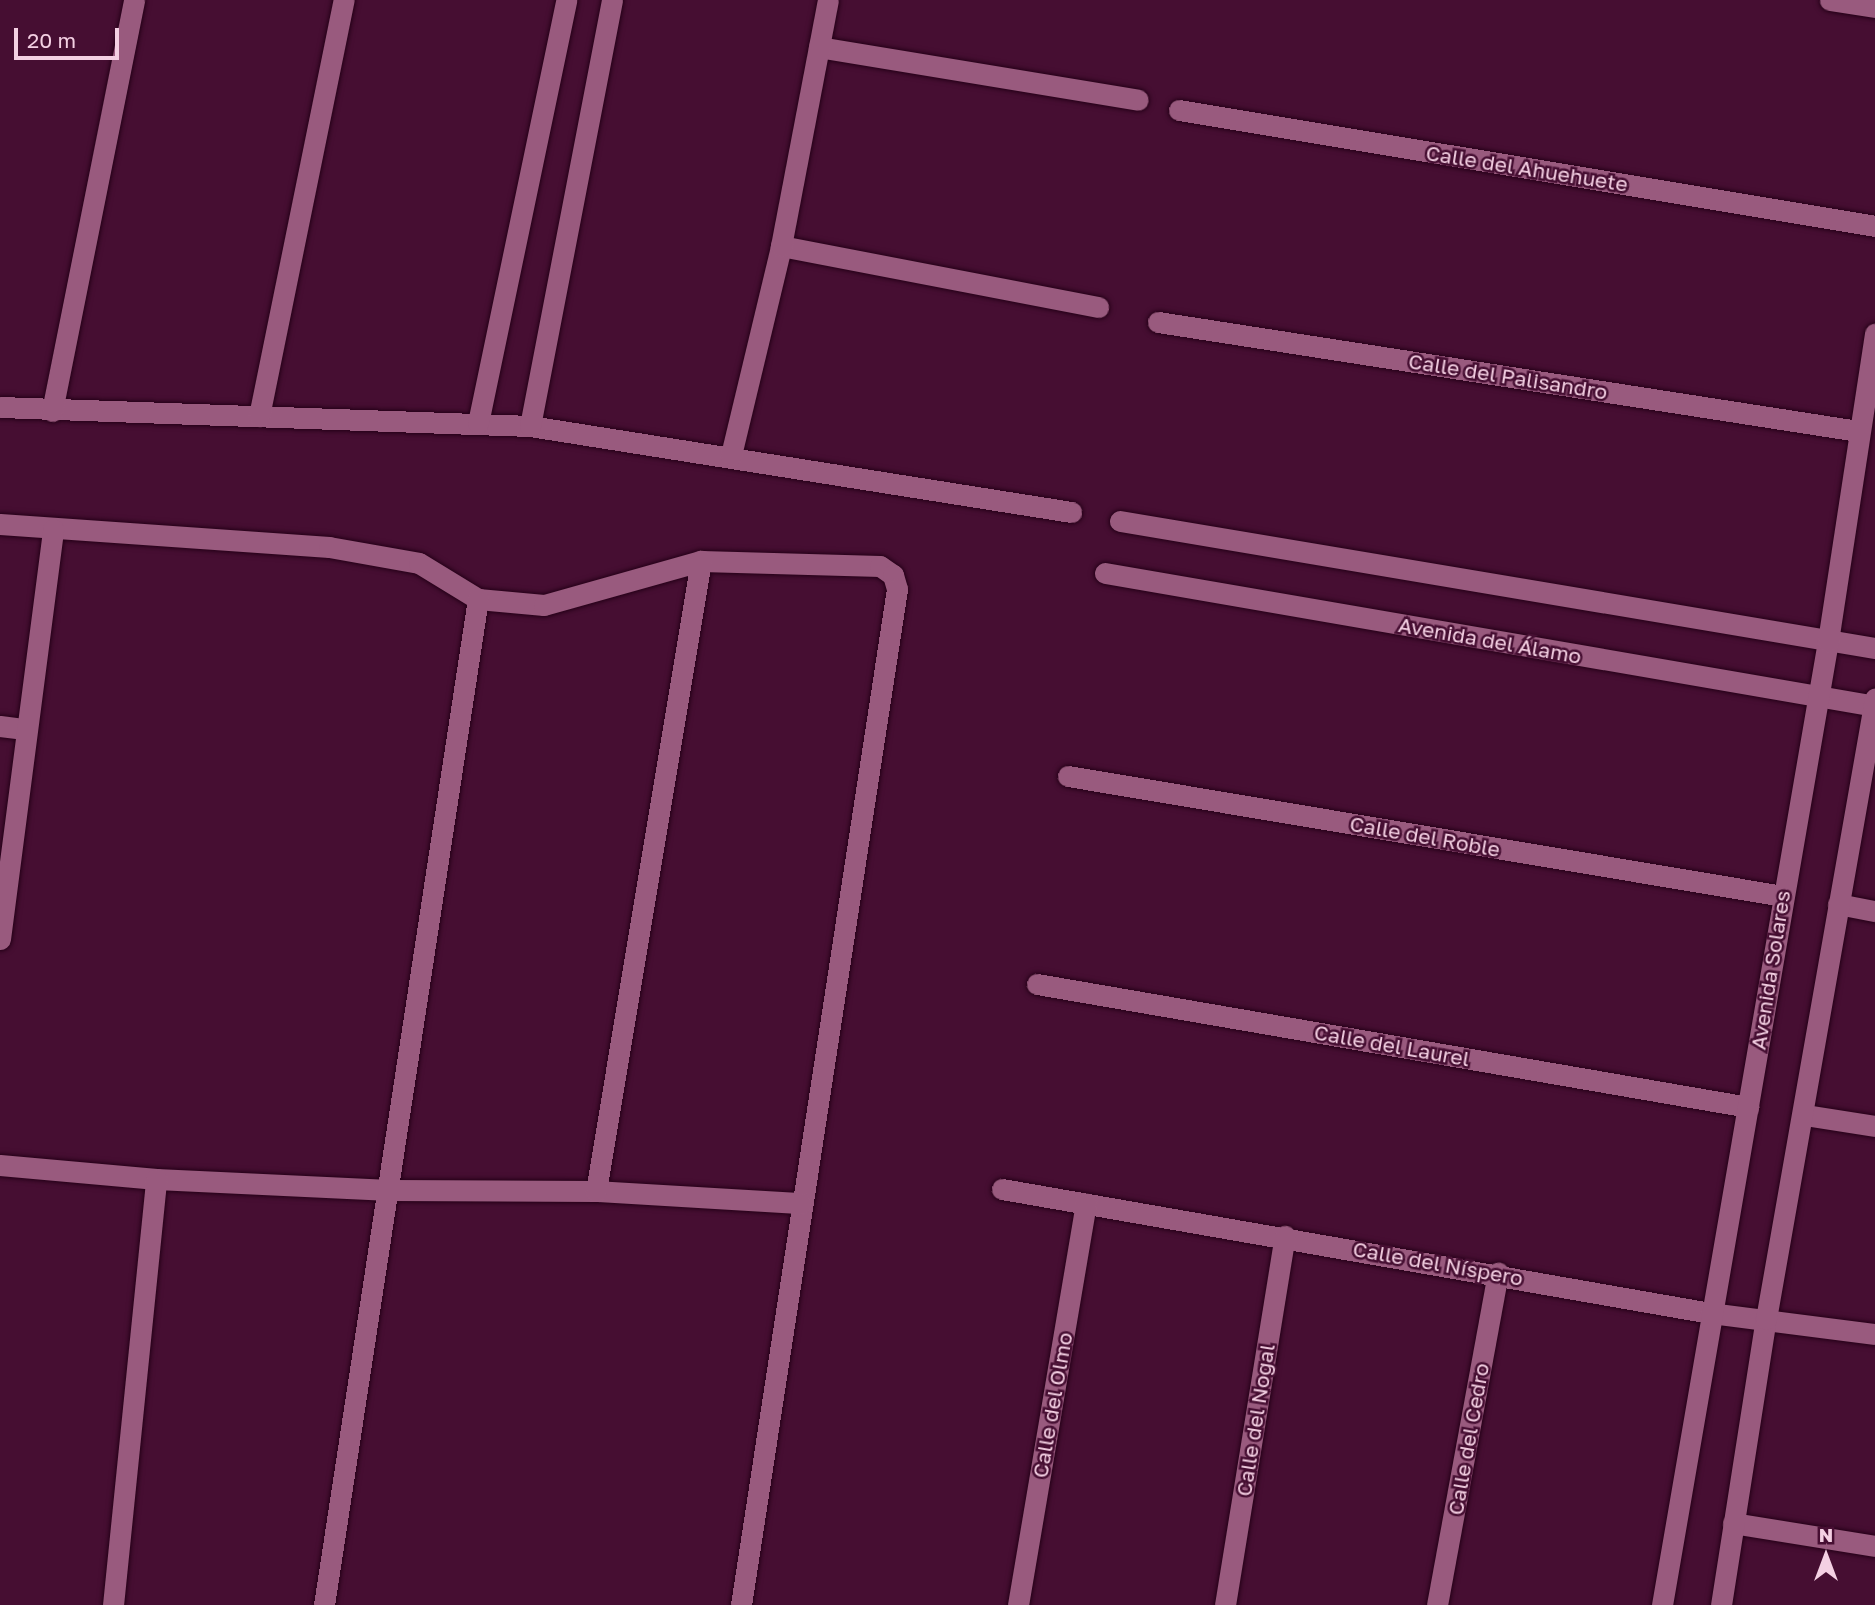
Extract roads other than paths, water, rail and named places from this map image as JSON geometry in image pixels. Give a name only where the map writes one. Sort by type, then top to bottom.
[{"type":"street","points":[[52,411],[134,0]]},
{"type":"street","points":[[259,416],[344,0]]},
{"type":"street","points":[[478,424],[566,0]]},
{"type":"street","points":[[530,426],[612,0]]},
{"type":"street","points":[[731,455],[781,246],[828,0]]},
{"type":"street","points":[[1830,0],[1875,7]]},
{"type":"street","points":[[819,47],[1138,100]]},
{"type":"street","name":"Calle del Ahuehuete","points":[[1179,110],[1875,226]]},
{"type":"street","points":[[781,246],[1098,307]]},
{"type":"street","name":"Calle del Palisandro","points":[[1158,322],[1858,431]]},
{"type":"street","name":"Avenida Solares","points":[[1662,1605],[1710,1312],[1748,1107],[1816,697],[1828,641],[1858,431],[1875,334]]},
{"type":"street","points":[[0,407],[52,411],[530,426],[731,455],[1071,512]]},
{"type":"street","points":[[1120,521],[1875,648]]},
{"type":"street","points":[[0,524],[329,547],[419,564],[478,599],[544,604],[701,561],[880,566],[893,575],[897,589],[741,1605]]},
{"type":"street","points":[[0,939],[53,529]]},
{"type":"street","points":[[596,1191],[701,561]]},
{"type":"street","name":"Avenida del Álamo","points":[[1105,573],[1816,697],[1875,703]]},
{"type":"street","points":[[324,1605],[390,1190],[478,599]]},
{"type":"street","points":[[1721,1605],[1766,1319],[1805,1115],[1838,904],[1875,703]]},
{"type":"street","points":[[0,726],[26,729]]},
{"type":"street","name":"Calle del Roble","points":[[1068,776],[1783,896]]},
{"type":"street","points":[[1838,904],[1875,911]]},
{"type":"street","name":"Calle del Laurel","points":[[1037,984],[1748,1107]]},
{"type":"street","points":[[1805,1115],[1875,1126]]},
{"type":"street","points":[[0,1165],[156,1179],[390,1190],[596,1191],[801,1203]]},
{"type":"street","points":[[113,1605],[156,1179]]},
{"type":"street","name":"Calle del Níspero","points":[[1002,1189],[1498,1273],[1710,1312],[1875,1335]]},
{"type":"street","name":"Calle del Olmo","points":[[1018,1605],[1086,1204]]},
{"type":"street","name":"Calle del Nogal","points":[[1225,1605],[1285,1236]]},
{"type":"street","name":"Calle del Cedro","points":[[1437,1605],[1498,1273]]},
{"type":"street","points":[[1733,1522],[1875,1546]]}]
